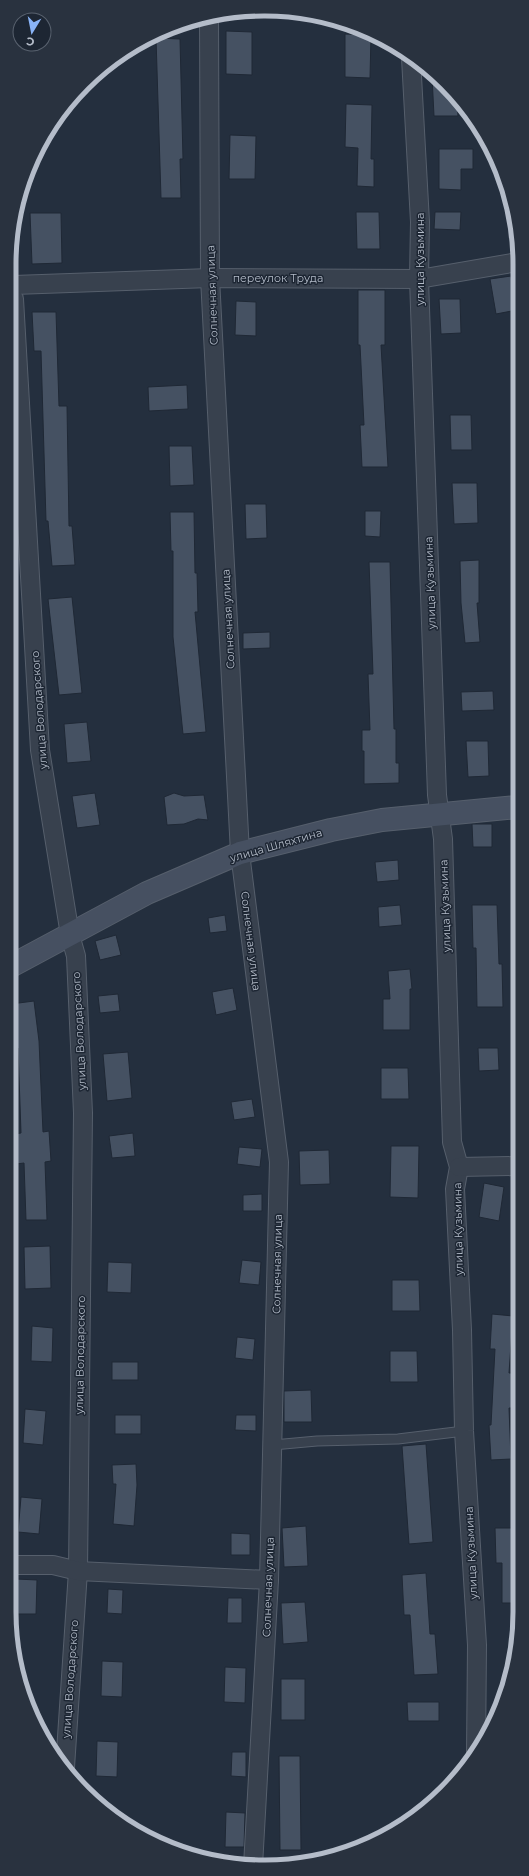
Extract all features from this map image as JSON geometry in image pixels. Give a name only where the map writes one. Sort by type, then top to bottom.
[{"type":"main road","name":"улица Шляхтина","points":[[16,963],[146,893],[240,853],[332,830],[382,820],[513,807]]},
{"type":"street","name":"Солнечная улица","points":[[209,22],[210,278],[240,853],[280,1162],[270,1580],[253,1859]]},
{"type":"street","name":"улица Кузьмина","points":[[410,63],[420,222],[419,279],[439,814],[443,839],[452,1142],[459,1167],[456,1189],[462,1330],[464,1431],[477,1645],[476,1742]]},
{"type":"street","name":"переулок Труда","points":[[16,285],[210,278],[419,279],[513,263]]},
{"type":"street","name":"улица Володарского","points":[[16,334],[40,750],[70,935],[76,956],[83,1113],[78,1570],[65,1761]]},
{"type":"street","points":[[459,1167],[513,1166]]},
{"type":"street","points":[[16,1565],[53,1565],[78,1570],[270,1580]]},
{"type":"lane","points":[[273,1445],[317,1441],[398,1439],[464,1431]]},
{"type":"building","points":[[226,31],[252,32],[252,75],[226,74]]},
{"type":"building","points":[[345,34],[359,35],[371,40],[370,78],[345,77]]},
{"type":"building","points":[[162,38],[180,39],[183,159],[180,159],[181,198],[161,198],[156,41]]},
{"type":"building","points":[[432,82],[458,108],[458,116],[434,116]]},
{"type":"building","points":[[346,104],[372,105],[371,159],[374,159],[374,187],[357,186],[358,148],[345,147]]},
{"type":"building","points":[[230,135],[256,136],[255,179],[229,179]]},
{"type":"building","points":[[439,149],[473,149],[473,169],[461,169],[461,190],[439,189]]},
{"type":"building","points":[[356,212],[379,212],[380,249],[357,249]]},
{"type":"building","points":[[435,212],[461,212],[460,230],[434,229]]},
{"type":"building","points":[[30,213],[61,213],[62,263],[32,264]]},
{"type":"building","points":[[511,276],[513,287],[513,311],[496,314],[490,279]]},
{"type":"building","points":[[358,290],[385,290],[385,345],[381,345],[388,467],[362,467],[360,425],[364,425],[360,345],[358,345]]},
{"type":"building","points":[[439,299],[460,299],[461,333],[441,334]]},
{"type":"building","points":[[236,301],[256,302],[256,336],[235,335]]},
{"type":"building","points":[[32,312],[56,312],[59,406],[67,406],[69,526],[72,526],[75,565],[52,566],[48,521],[46,521],[41,351],[34,351]]},
{"type":"building","points":[[187,385],[188,409],[149,411],[148,387]]},
{"type":"building","points":[[450,415],[471,415],[472,450],[451,450]]},
{"type":"building","points":[[169,446],[192,446],[194,485],[170,486]]},
{"type":"building","points":[[452,483],[477,483],[478,523],[454,524]]},
{"type":"building","points":[[245,504],[266,504],[267,538],[246,539]]},
{"type":"building","points":[[365,511],[381,511],[380,537],[365,536]]},
{"type":"building","points":[[170,512],[194,512],[195,573],[197,573],[198,612],[195,612],[206,732],[183,734],[173,637],[173,551],[171,551]]},
{"type":"building","points":[[479,560],[479,603],[477,603],[480,642],[465,643],[461,603],[460,561]]},
{"type":"building","points":[[369,562],[390,562],[394,729],[396,729],[396,763],[399,763],[399,783],[364,784],[364,751],[362,751],[362,730],[370,730],[368,674],[373,674]]},
{"type":"building","points":[[72,597],[82,693],[59,695],[48,599]]},
{"type":"building","points":[[270,632],[270,648],[243,649],[243,633]]},
{"type":"building","points":[[493,691],[494,710],[462,711],[461,692]]},
{"type":"building","points":[[87,722],[91,761],[67,763],[64,724]]},
{"type":"building","points":[[466,741],[488,741],[489,776],[468,777]]},
{"type":"building","points":[[95,793],[100,825],[77,828],[72,796]]},
{"type":"building","points":[[174,793],[184,796],[204,795],[208,820],[198,819],[184,824],[167,825],[164,797]]},
{"type":"building","points":[[472,824],[492,824],[492,847],[473,847]]},
{"type":"building","points":[[398,860],[399,880],[377,882],[375,862]]},
{"type":"building","points":[[400,905],[402,925],[379,927],[378,907]]},
{"type":"building","points":[[472,905],[497,905],[499,964],[502,964],[503,1007],[477,1007],[476,948],[473,948]]},
{"type":"building","points":[[225,915],[227,931],[210,933],[208,918]]},
{"type":"building","points":[[116,935],[121,955],[100,960],[95,941]]},
{"type":"building","points":[[410,969],[412,989],[410,989],[410,1030],[383,1030],[383,999],[390,999],[388,971]]},
{"type":"building","points":[[233,988],[237,1010],[216,1015],[212,992]]},
{"type":"building","points":[[118,994],[120,1011],[100,1013],[98,996]]},
{"type":"building","points":[[34,1001],[39,1041],[43,1132],[49,1131],[51,1161],[45,1162],[47,1220],[26,1220],[24,1163],[16,1164],[16,1134],[21,1133],[18,1048],[16,1048],[16,1003]]},
{"type":"building","points":[[478,1048],[498,1048],[499,1070],[479,1071]]},
{"type":"building","points":[[128,1052],[132,1098],[107,1101],[103,1054]]},
{"type":"building","points":[[381,1068],[408,1068],[409,1099],[381,1099]]},
{"type":"building","points":[[252,1099],[255,1117],[234,1120],[231,1102]]},
{"type":"building","points":[[133,1133],[135,1156],[112,1158],[109,1136]]},
{"type":"building","points":[[391,1146],[419,1146],[418,1198],[390,1197]]},
{"type":"building","points":[[239,1147],[262,1149],[260,1167],[237,1164]]},
{"type":"building","points":[[329,1150],[330,1184],[300,1185],[299,1151]]},
{"type":"building","points":[[484,1183],[504,1187],[499,1221],[479,1217]]},
{"type":"building","points":[[262,1194],[262,1211],[243,1211],[243,1195]]},
{"type":"building","points":[[50,1246],[51,1288],[25,1289],[24,1247]]},
{"type":"building","points":[[242,1260],[261,1262],[259,1285],[239,1283]]},
{"type":"building","points":[[108,1262],[132,1263],[131,1293],[107,1292]]},
{"type":"building","points":[[392,1280],[419,1280],[420,1311],[392,1311]]},
{"type":"building","points":[[492,1314],[513,1316],[509,1373],[513,1373],[513,1408],[509,1408],[511,1459],[491,1460],[489,1425],[491,1425],[495,1349],[490,1349]]},
{"type":"building","points":[[32,1326],[53,1328],[52,1362],[31,1361]]},
{"type":"building","points":[[237,1337],[255,1339],[253,1360],[235,1358]]},
{"type":"building","points":[[390,1351],[417,1351],[418,1382],[390,1382]]},
{"type":"building","points":[[112,1362],[138,1362],[138,1380],[112,1380]]},
{"type":"building","points":[[311,1390],[312,1422],[284,1422],[284,1391]]},
{"type":"building","points":[[25,1409],[46,1411],[43,1445],[23,1443]]},
{"type":"building","points":[[115,1415],[141,1415],[141,1434],[115,1434]]},
{"type":"building","points":[[236,1415],[256,1415],[256,1431],[235,1430]]},
{"type":"building","points":[[426,1444],[433,1542],[409,1544],[402,1446]]},
{"type":"building","points":[[136,1464],[137,1485],[134,1526],[113,1524],[116,1484],[113,1484],[112,1465]]},
{"type":"building","points":[[21,1497],[42,1499],[39,1534],[18,1532]]},
{"type":"building","points":[[306,1526],[308,1566],[284,1567],[282,1528]]},
{"type":"building","points":[[495,1528],[513,1528],[513,1603],[502,1603],[502,1563],[496,1563]]},
{"type":"building","points":[[231,1533],[250,1534],[250,1555],[231,1555]]},
{"type":"building","points":[[426,1573],[430,1634],[435,1634],[438,1674],[414,1675],[410,1615],[404,1615],[402,1575]]},
{"type":"building","points":[[16,1579],[37,1580],[36,1614],[16,1614]]},
{"type":"building","points":[[108,1589],[123,1590],[122,1614],[107,1613]]},
{"type":"building","points":[[228,1598],[242,1598],[242,1623],[227,1623]]},
{"type":"building","points":[[305,1602],[308,1642],[283,1644],[281,1603]]},
{"type":"building","points":[[102,1661],[123,1662],[122,1697],[101,1696]]},
{"type":"building","points":[[225,1667],[246,1668],[245,1703],[224,1702]]},
{"type":"building","points":[[281,1679],[305,1679],[305,1720],[281,1720]]},
{"type":"building","points":[[407,1702],[439,1702],[439,1721],[408,1721]]},
{"type":"building","points":[[97,1741],[118,1742],[117,1777],[96,1776]]},
{"type":"building","points":[[232,1752],[246,1752],[246,1777],[231,1776]]},
{"type":"building","points":[[279,1756],[300,1756],[301,1850],[280,1850]]},
{"type":"building","points":[[226,1812],[245,1813],[244,1847],[225,1847]]}]
